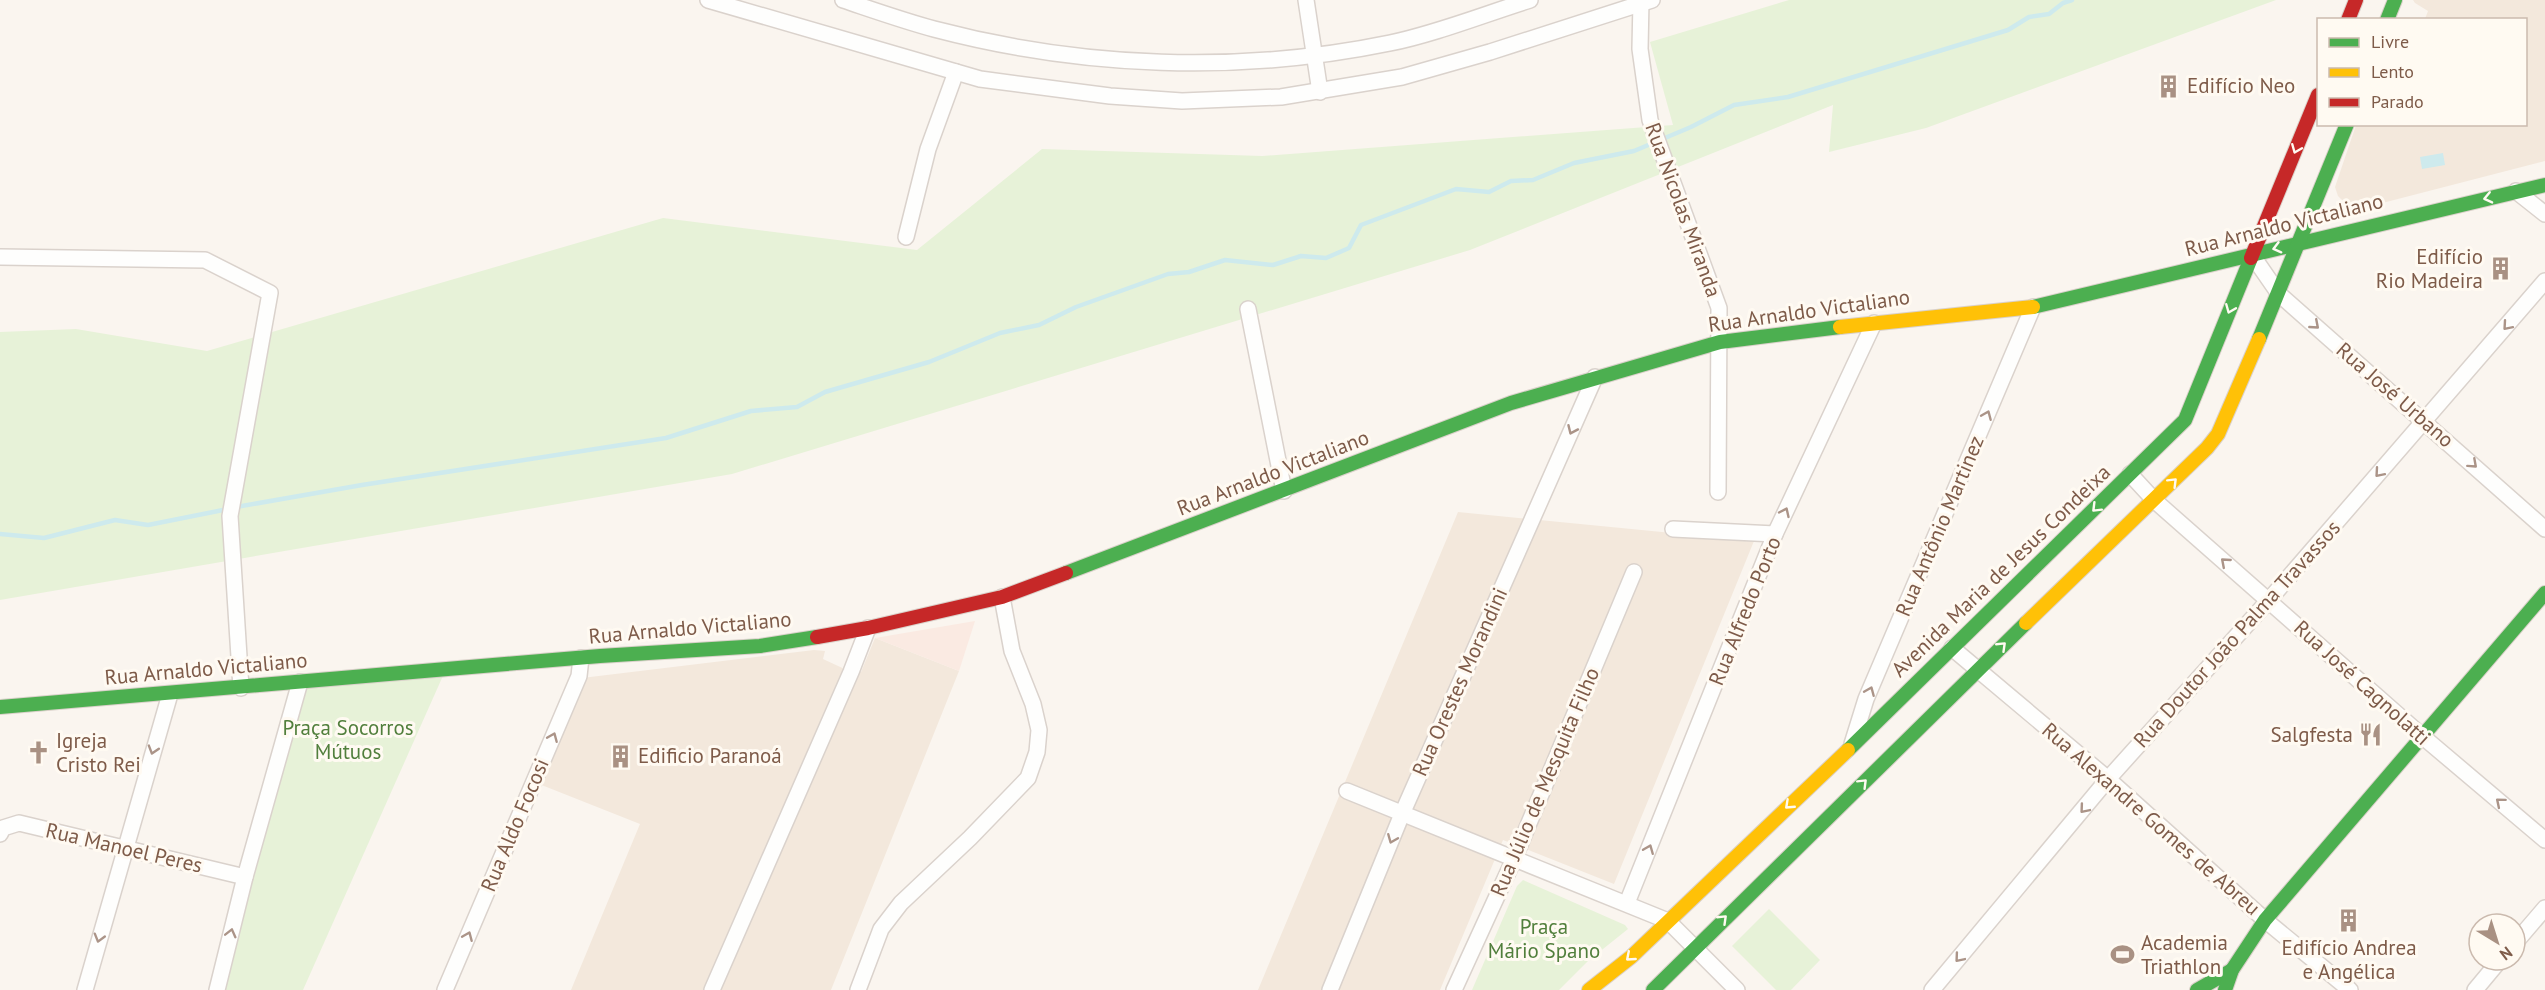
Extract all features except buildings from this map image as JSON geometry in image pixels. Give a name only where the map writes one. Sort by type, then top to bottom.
[{"type":"street","points":[[708,0],[730,3],[980,79],[1110,96],[1182,101],[1281,97],[1402,77],[1490,52],[1645,1]]},
{"type":"street","points":[[843,0],[933,29],[1053,54],[1118,61],[1187,62],[1279,60],[1393,43],[1530,0]]},
{"type":"street","points":[[1306,0],[1320,92]]},
{"type":"street","points":[[2349,18],[2356,0]]},
{"type":"street","points":[[2388,18],[2395,0]]},
{"type":"street","name":"Rua Nicolas Miranda","points":[[1645,1],[1640,49],[1650,120],[1719,308],[1718,492]]},
{"type":"street","points":[[906,237],[928,149],[956,72]]},
{"type":"street","name":"Avenida Maria de Jesus Condeixa","points":[[1589,990],[1631,957],[1852,746],[2185,420],[2317,100]]},
{"type":"street","points":[[1653,990],[1977,670],[2207,448],[2218,434],[2279,294],[2346,126]]},
{"type":"street","name":"Rua Arnaldo Victaliano","points":[[0,707],[581,658],[760,646],[868,628],[1002,597],[1511,403],[1595,376],[1720,342],[1874,323],[2033,308],[2545,185]]},
{"type":"street","points":[[2516,191],[2545,214]]},
{"type":"street","name":"Rua José Urbano","points":[[2252,255],[2279,294],[2545,529]]},
{"type":"street","points":[[0,257],[205,260],[270,293],[231,508],[241,688]]},
{"type":"street","name":"Rua Doutor João Palma Travassos","points":[[1932,990],[2108,779],[2269,600],[2545,282]]},
{"type":"street","name":"Rua Antônio Martinez","points":[[1852,746],[1866,699],[2033,308]]},
{"type":"street","points":[[1248,309],[1284,491]]},
{"type":"street","name":"Rua Alfredo Porto","points":[[1628,903],[1775,534],[1874,323]]},
{"type":"street","name":"Rua Orestes Morandini","points":[[1330,990],[1402,814],[1595,376]]},
{"type":"street","name":"Rua José Cagnolatti","points":[[2130,474],[2154,500],[2422,736],[2545,840]]},
{"type":"street","points":[[1673,529],[1775,534]]},
{"type":"street","name":"Rua Júlio de Mesquita Filho","points":[[1454,990],[1514,859],[1634,572]]},
{"type":"street","points":[[2225,990],[2232,970],[2265,920],[2545,593]]},
{"type":"street","points":[[858,990],[881,929],[901,903],[970,838],[1028,778],[1037,752],[1039,730],[1033,704],[1012,651],[1002,597]]},
{"type":"street","points":[[712,990],[868,628]]},
{"type":"street","name":"Rua Alexandre Gomes de Abreu","points":[[1952,648],[2108,779],[2265,920],[2350,990]]},
{"type":"street","name":"Rua Aldo Focosi","points":[[446,990],[579,676],[581,658]]},
{"type":"street","points":[[217,990],[245,877],[300,682]]},
{"type":"street","points":[[85,990],[170,694]]},
{"type":"street","points":[[1347,790],[1668,921],[1737,990]]},
{"type":"street","name":"Rua Manoel Peres","points":[[1,831],[19,823],[245,877]]},
{"type":"street","points":[[2527,929],[2545,908]]},
{"type":"street","points":[[2197,990],[2232,970]]},
{"type":"street","points":[[2475,990],[2490,972]]},
{"type":"shaded area","points":[[2413,0],[2545,0],[2545,161],[2363,208],[2348,206],[2338,196],[2335,187],[2356,126],[2527,126],[2527,18],[2425,18],[2428,11]]},
{"type":"shaded area","points":[[1458,512],[1754,541],[1614,884],[1503,840],[1440,990],[1258,990]]},
{"type":"shaded area","points":[[975,621],[959,671],[875,638]]},
{"type":"shaded area","points":[[875,638],[959,671],[831,990],[571,990],[640,824],[539,784],[582,678],[814,650],[825,651],[823,659],[851,672],[861,672]]},
{"type":"green space","points":[[1789,0],[2276,0],[1926,128],[1829,152],[1833,105],[1470,250],[732,474],[0,600],[0,332],[76,329],[207,351],[663,218],[917,250],[1042,149],[1262,156],[1673,125],[1650,42]]},
{"type":"green space","name":"Praça Socorros Mútuos","points":[[446,669],[303,990],[218,990],[300,682]]},
{"type":"green space","name":"Praça Mário Spano","points":[[1523,880],[1625,925],[1628,929],[1588,961],[1559,990],[1472,990],[1517,886]]},
{"type":"green space","points":[[1769,909],[1820,960],[1791,990],[1776,990],[1732,946]]},
{"type":"water","points":[[2443,153],[2445,165],[2422,169],[2420,157]]},
{"type":"waterway","points":[[236,507],[666,438],[751,411],[797,407],[825,392],[929,362],[1000,333],[1039,325],[1076,307],[1168,274],[1189,272],[1225,260],[1273,265],[1301,256],[1326,258],[1349,248],[1361,225],[1456,189],[1489,192],[1511,181],[1533,180],[1574,163],[1634,151],[1691,127],[1734,105],[1788,97],[2008,30],[2029,17],[2049,14],[2063,3],[2072,0]]},
{"type":"waterway","points":[[0,534],[44,538],[115,520],[148,525],[228,509]]},
{"type":"traffic: fast","points":[[2388,18],[2395,0]]},
{"type":"traffic: fast","points":[[2259,339],[2346,126]]},
{"type":"traffic: fast","points":[[2033,307],[2545,185]]},
{"type":"traffic: fast","points":[[1848,750],[2185,420],[2251,258]]},
{"type":"traffic: fast","points":[[1066,573],[1511,403],[1720,342],[1840,327]]},
{"type":"traffic: fast","points":[[2225,990],[2232,970],[2265,920],[2545,593]]},
{"type":"traffic: fast","points":[[1653,990],[2026,623]]},
{"type":"traffic: fast","points":[[0,707],[600,656],[760,646],[817,637]]},
{"type":"traffic: fast","points":[[2197,990],[2232,970]]},
{"type":"traffic: slow","points":[[1840,327],[2033,307]]},
{"type":"traffic: slow","points":[[2026,623],[2207,448],[2218,434],[2259,339]]},
{"type":"traffic: slow","points":[[1589,990],[1631,957],[1848,750]]},
{"type":"traffic: jam","points":[[2349,18],[2356,0]]},
{"type":"traffic: jam","points":[[2251,258],[2317,97]]},
{"type":"traffic: jam","points":[[817,637],[868,628],[1002,597],[1066,573]]},
{"type":"place","name":"Edifício Neo","points":[[2169,86]]},
{"type":"place","name":"Edifício Rio Madeira","points":[[2501,269]]},
{"type":"place","name":"Salgfesta","points":[[2371,735]]},
{"type":"place","name":"Igreja Cristo Rei","points":[[38,753]]},
{"type":"place","name":"Edificio Paranoá","points":[[620,756]]},
{"type":"place","name":"Edifício Andrea e Angélica","points":[[2349,920]]},
{"type":"place","name":"Academia Triathlon","points":[[2123,955]]}]
